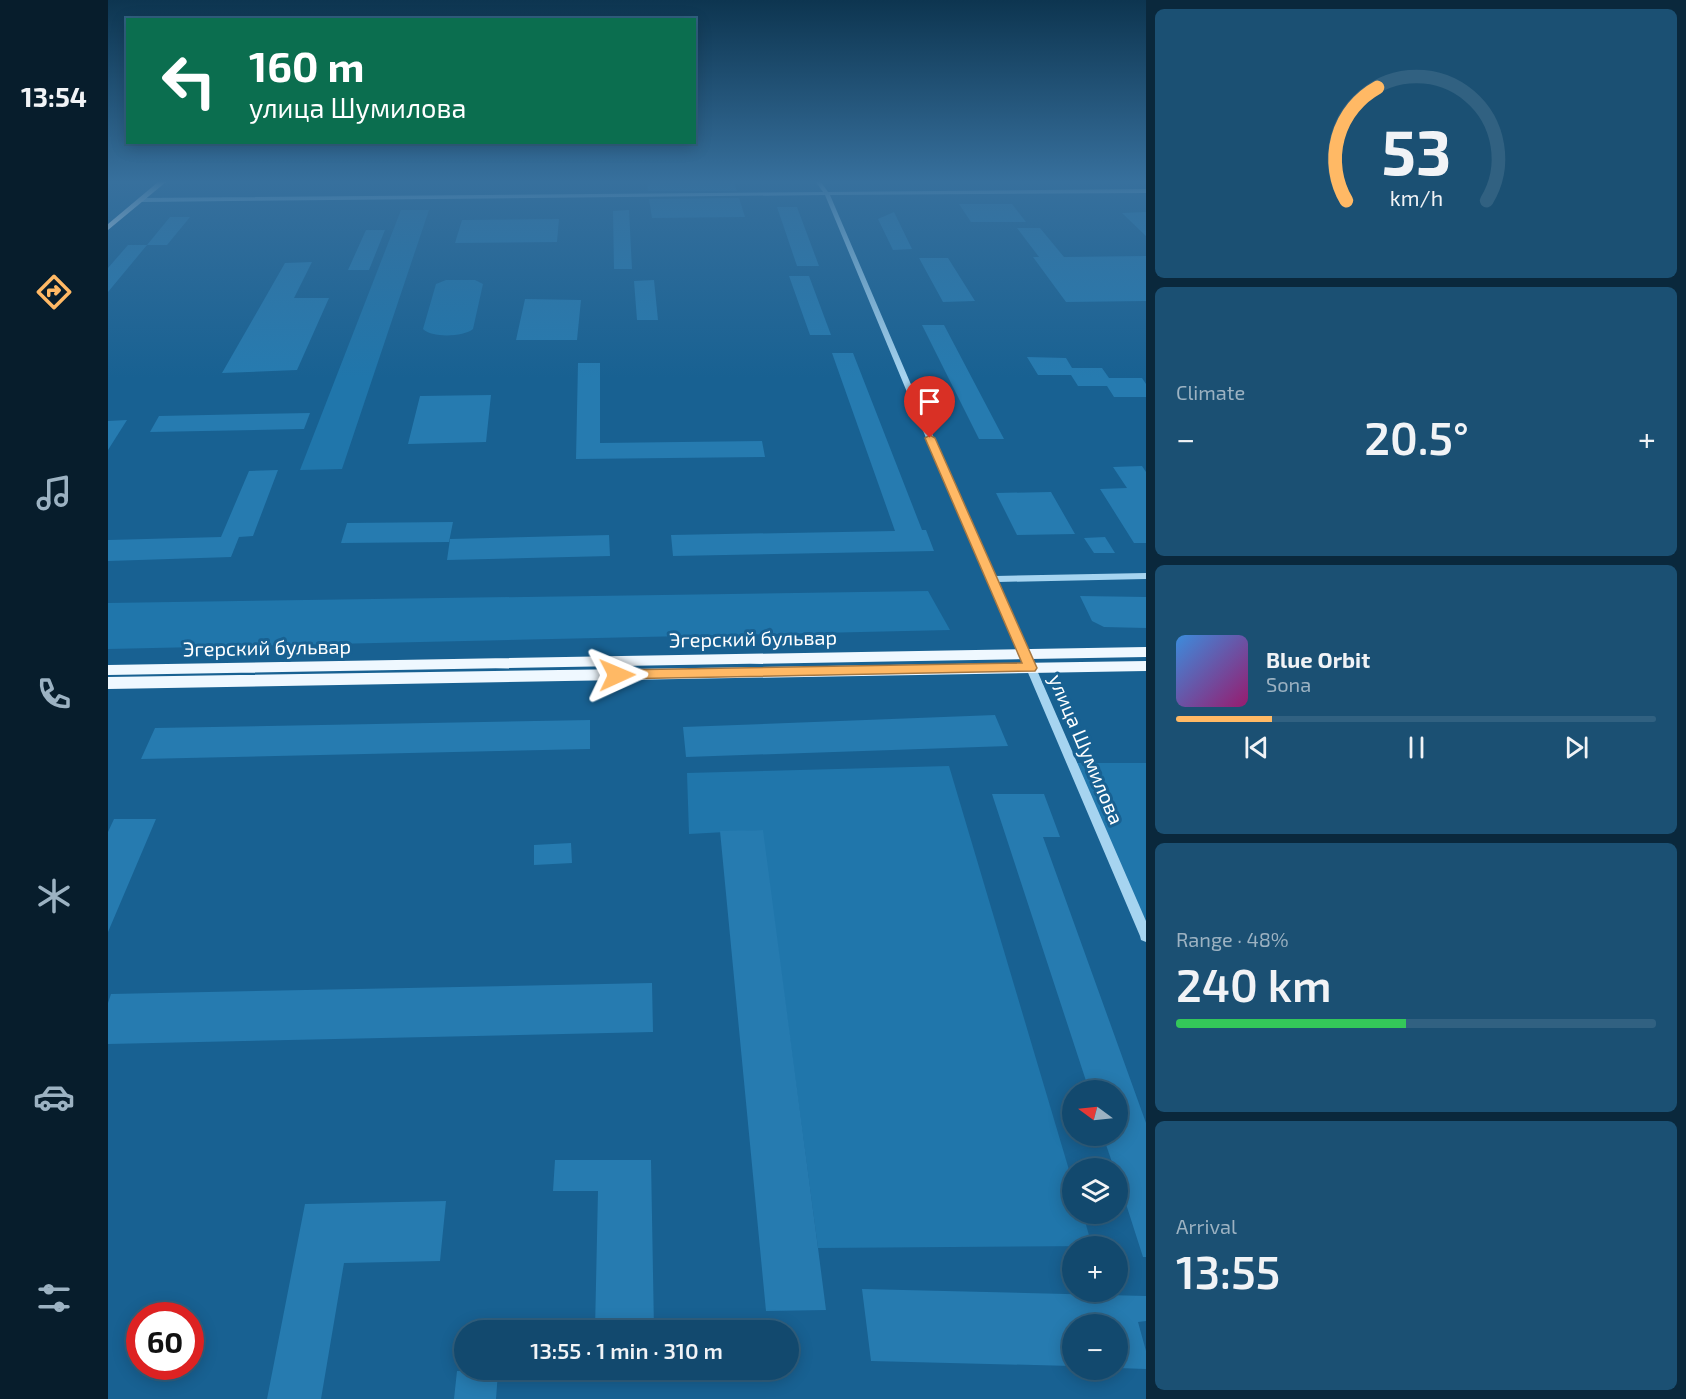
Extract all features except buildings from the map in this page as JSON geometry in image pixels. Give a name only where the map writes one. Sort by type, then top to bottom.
[{"type":"main road","name":"Эгерский бульвар","points":[[108,682],[146,676],[1028,661],[1146,652]]},
{"type":"main road","name":"Эгерский бульвар","points":[[1028,661],[1146,666]]},
{"type":"main road","name":"Эгерский бульвар","points":[[108,670],[146,676]]},
{"type":"street","name":"улица Шумилова","points":[[849,247],[1146,936]]},
{"type":"street","points":[[992,579],[1146,576]]},
{"type":"shaded area","points":[[387,247],[416,247],[342,469],[300,470]]},
{"type":"shaded area","points":[[446,280],[475,280],[483,284],[473,329],[469,332],[440,335],[423,329],[436,284]]},
{"type":"shaded area","points":[[928,591],[950,630],[108,649],[108,603]]},
{"type":"shaded area","points":[[1073,763],[1146,763],[1146,936]]},
{"type":"shaded area","points":[[949,766],[1065,1158],[1062,1158],[1062,1224],[1086,1224],[1089,1236],[1062,1236],[1062,1246],[818,1248],[762,830],[689,834],[687,773]]},
{"type":"route","points":[[617,675],[1031,668],[930,438]]}]
